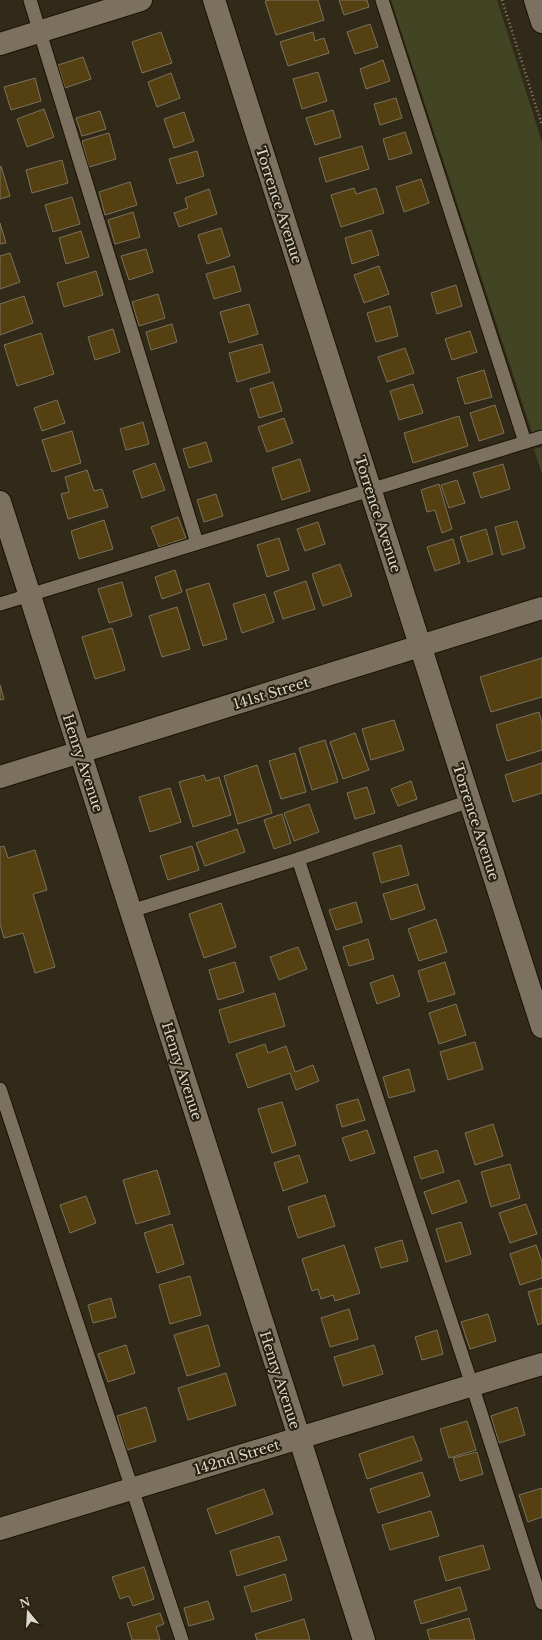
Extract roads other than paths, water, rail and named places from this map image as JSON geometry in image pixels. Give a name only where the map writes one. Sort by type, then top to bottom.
[{"type":"street","points":[[0,44],[141,0]]},
{"type":"street","name":"Torrence Avenue","points":[[214,0],[542,1027]]},
{"type":"street","points":[[535,0],[542,22]]},
{"type":"street","name":"Henry Avenue","points":[[0,502],[364,1640]]},
{"type":"street","name":"141st Street","points":[[0,777],[542,608]]},
{"type":"street","name":"142nd Street","points":[[0,1529],[542,1364]]},
{"type":"lane","points":[[30,0],[197,543]]},
{"type":"lane","points":[[382,0],[526,442]]},
{"type":"lane","points":[[0,604],[542,437]]},
{"type":"lane","points":[[131,911],[298,859],[470,801]]},
{"type":"lane","points":[[298,859],[472,1385],[542,1603]]},
{"type":"lane","points":[[0,1089],[182,1640]]}]
